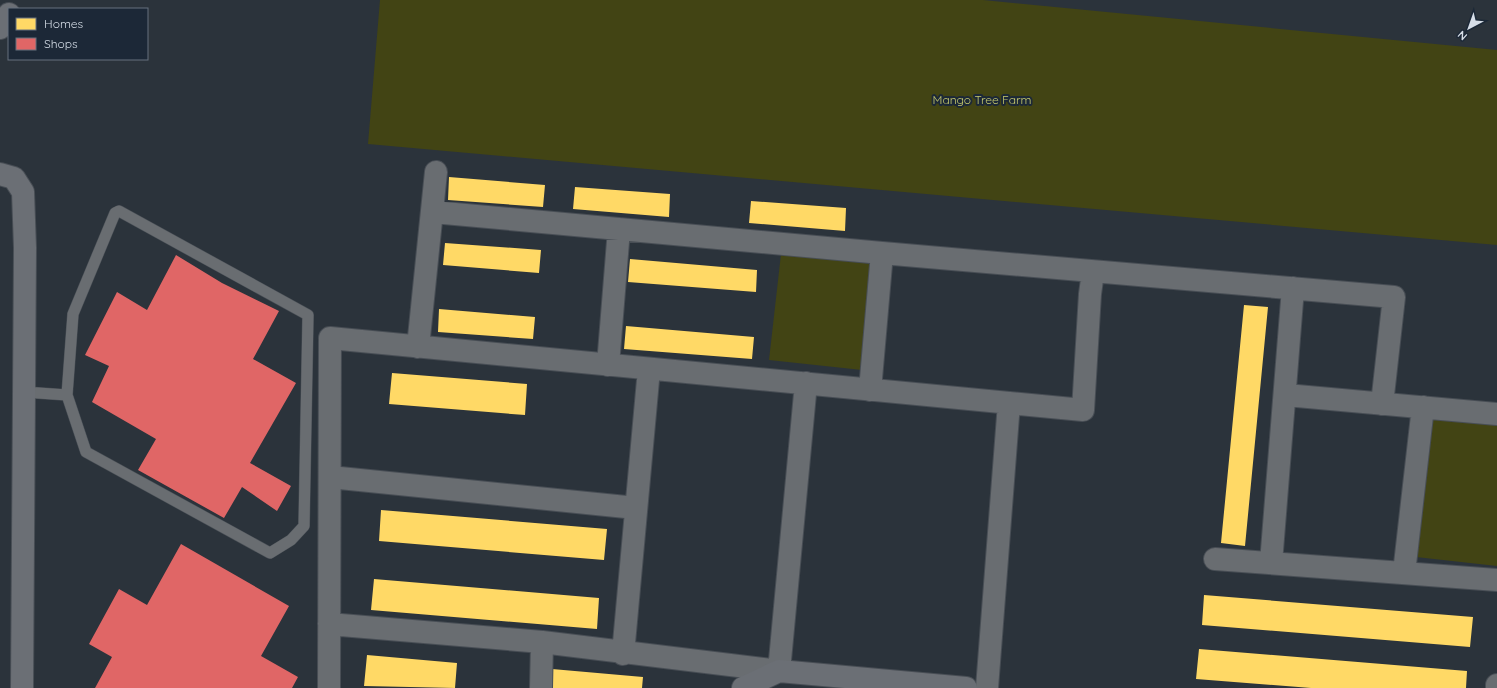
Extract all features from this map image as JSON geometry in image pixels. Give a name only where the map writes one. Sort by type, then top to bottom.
[{"type":"street","points":[[15,8],[22,0]]},
{"type":"street","points":[[0,28],[8,16]]},
{"type":"street","points":[[418,347],[436,172]]},
{"type":"street","points":[[0,174],[14,178],[23,192],[25,248],[22,688]]},
{"type":"street","points":[[432,212],[1093,272],[1394,297],[1382,404]]},
{"type":"street","points":[[608,365],[619,229]]},
{"type":"street","points":[[870,390],[882,253]]},
{"type":"street","points":[[329,688],[330,338],[1083,410],[1090,294],[1093,272]]},
{"type":"street","points":[[1271,563],[1286,395],[1293,288]]},
{"type":"street","points":[[623,654],[649,369]]},
{"type":"street","points":[[779,671],[806,383]]},
{"type":"street","points":[[1286,395],[1497,414]]},
{"type":"street","points":[[987,688],[1009,403]]},
{"type":"street","points":[[1404,573],[1423,407]]},
{"type":"street","points":[[330,477],[636,508]]},
{"type":"street","points":[[1215,559],[1497,580]]},
{"type":"street","points":[[329,624],[542,642],[623,654],[779,671],[966,688]]},
{"type":"street","points":[[541,688],[542,642]]},
{"type":"street","points":[[743,688],[779,671]]},
{"type":"lane","points":[[119,211],[308,315],[304,526],[291,540],[270,553],[86,452],[67,395],[73,314],[113,217],[115,213],[119,211]]},
{"type":"lane","points":[[24,392],[67,395]]},
{"type":"green space","name":"Mango Tree Farm","points":[[380,0],[983,0],[1497,50],[1497,245],[368,144]]},
{"type":"green space","points":[[781,254],[873,264],[862,370],[769,360]]},
{"type":"green space","points":[[1430,417],[1497,424],[1497,566],[1416,557]]},
{"type":"building: Homes","points":[[449,177],[545,185],[543,207],[448,200]]},
{"type":"building: Homes","points":[[575,187],[670,194],[669,217],[573,209]]},
{"type":"building: Homes","points":[[751,201],[846,208],[845,231],[749,223]]},
{"type":"building: Homes","points":[[445,243],[541,250],[539,273],[443,265]]},
{"type":"building: Homes","points":[[630,259],[757,270],[756,292],[628,282]]},
{"type":"building: Homes","points":[[1244,305],[1268,307],[1245,546],[1221,543]]},
{"type":"building: Homes","points":[[439,309],[535,317],[533,339],[438,332]]},
{"type":"building: Homes","points":[[626,326],[754,337],[752,359],[624,349]]},
{"type":"building: Homes","points":[[392,373],[527,384],[525,415],[389,404]]},
{"type":"building: Homes","points":[[381,510],[607,529],[604,560],[379,541]]},
{"type":"building: Homes","points":[[374,579],[599,598],[597,629],[371,610]]},
{"type":"building: Homes","points":[[1204,595],[1473,617],[1470,647],[1202,625]]},
{"type":"building: Homes","points":[[1199,649],[1467,671],[1466,688],[1311,688],[1196,679]]},
{"type":"building: Homes","points":[[367,655],[457,663],[455,688],[364,686]]},
{"type":"building: Homes","points":[[552,669],[643,677],[642,688],[551,688]]},
{"type":"building: Shops","points":[[176,255],[222,283],[279,311],[253,359],[296,383],[250,463],[291,486],[277,511],[242,487],[224,518],[138,470],[156,439],[92,402],[109,366],[85,355],[117,292],[147,310]]},
{"type":"building: Shops","points":[[181,544],[289,606],[261,656],[298,677],[292,688],[95,688],[112,657],[89,644],[119,589],[147,605]]}]
